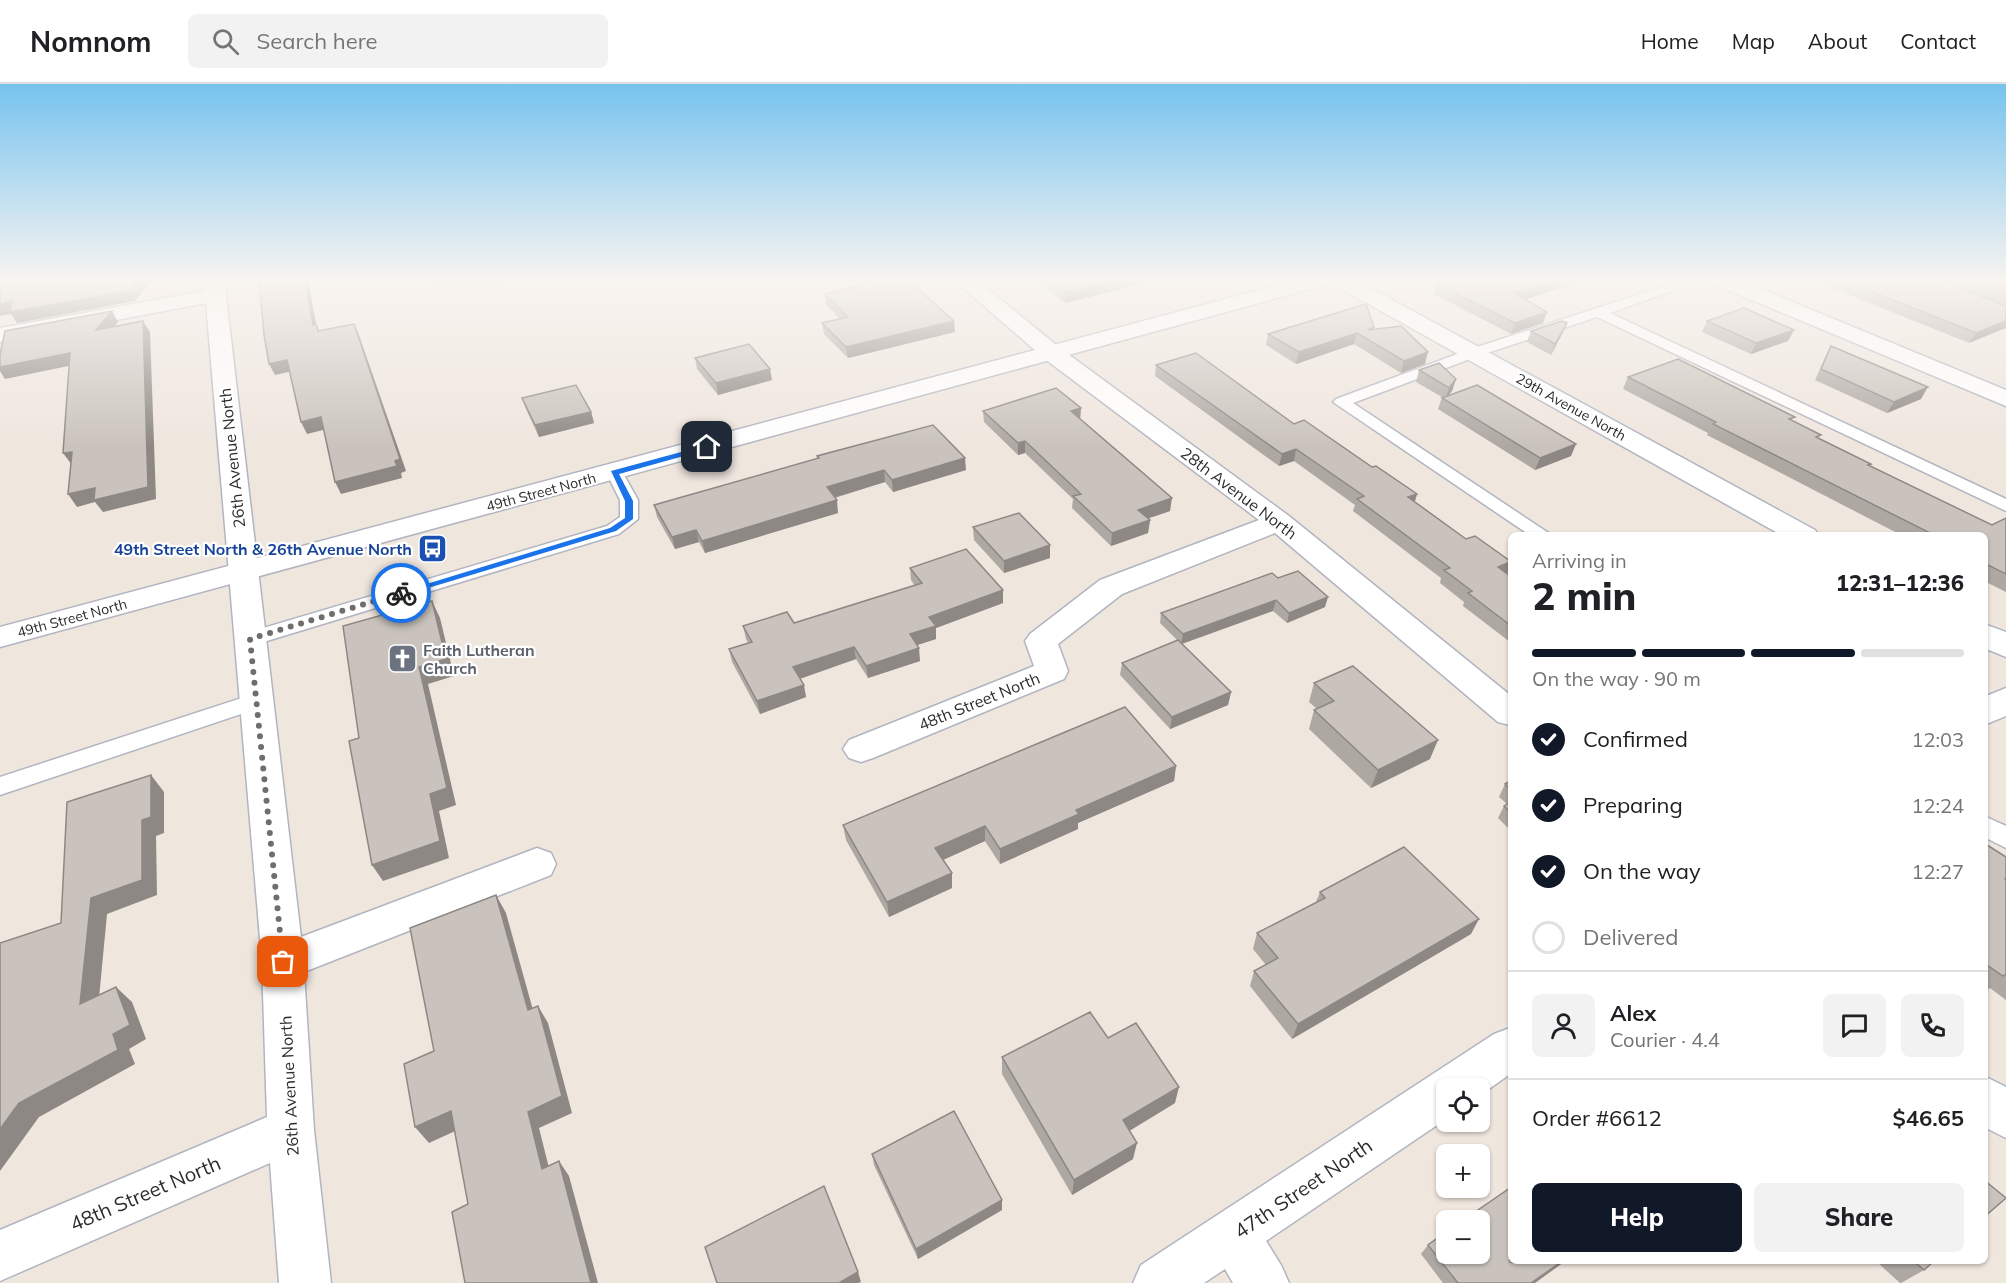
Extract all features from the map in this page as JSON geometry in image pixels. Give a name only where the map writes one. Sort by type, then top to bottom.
[{"type":"street","name":"26th Avenue North","points":[[220,335],[283,962],[291,1130],[305,1283]]},
{"type":"street","name":"28th Avenue North","points":[[1031,335],[1053,354],[1279,522],[1508,711]]},
{"type":"street","name":"49th Street North","points":[[0,637],[1122,335]]},
{"type":"street","name":"29th Avenue North","points":[[1440,335],[1798,532]]},
{"type":"street","points":[[1852,335],[2006,399]]},
{"type":"street","name":"48th Street North","points":[[861,749],[1052,671],[1041,641],[1111,587],[1279,522]]},
{"type":"street","points":[[1988,636],[2006,646]]},
{"type":"street","points":[[1988,711],[2006,700]]},
{"type":"street","points":[[283,962],[537,864]]},
{"type":"street","points":[[1466,1078],[1508,1050]]},
{"type":"street","name":"47th Street North","points":[[1159,1283],[1436,1099]]},
{"type":"street","points":[[1988,1101],[2006,1115]]},
{"type":"street","name":"48th Street North","points":[[0,1256],[291,1130]]},
{"type":"street","points":[[1232,1235],[1263,1283]]},
{"type":"lane","points":[[1530,335],[1473,353],[1341,402],[1538,532]]},
{"type":"lane","points":[[1645,335],[2006,506]]},
{"type":"lane","points":[[250,639],[613,530],[629,519],[629,501],[614,472]]},
{"type":"lane","points":[[0,786],[257,701]]},
{"type":"lane","points":[[1988,827],[2006,838]]},
{"type":"building","points":[[4,335],[143,335],[148,487],[94,500],[95,488],[68,494],[72,452],[63,453],[70,353],[0,367]]},
{"type":"building","points":[[264,335],[358,335],[400,459],[395,461],[397,466],[335,482],[321,417],[301,422],[287,360],[269,364]]},
{"type":"building","points":[[834,335],[896,335],[846,347]]},
{"type":"building","points":[[1270,335],[1351,335],[1299,352]]},
{"type":"building","points":[[1360,335],[1410,335],[1428,352],[1404,361]]},
{"type":"building","points":[[1538,335],[1560,335],[1555,344]]},
{"type":"building","points":[[1738,335],[1780,335],[1756,343]]},
{"type":"building","points":[[749,344],[770,369],[716,383],[695,358]]},
{"type":"building","points":[[1831,346],[1928,387],[1894,402],[1821,369]]},
{"type":"building","points":[[1196,353],[1294,424],[1304,420],[1372,467],[1376,466],[1417,494],[1408,497],[1466,539],[1475,536],[1508,560],[1508,563],[1498,567],[1508,574],[1508,623],[1468,593],[1472,591],[1444,570],[1450,568],[1357,499],[1364,496],[1296,449],[1282,454],[1156,365]]},
{"type":"building","points":[[1678,359],[1795,417],[1789,419],[1821,435],[1816,437],[1871,464],[1868,465],[1992,525],[2006,518],[2006,574],[1988,565],[1988,532],[1928,532],[1713,424],[1716,422],[1628,377]]},
{"type":"building","points":[[1439,363],[1456,379],[1449,388],[1419,370]]},
{"type":"building","points":[[576,385],[591,412],[535,425],[522,398]]},
{"type":"building","points":[[1477,385],[1576,444],[1540,458],[1442,398]]},
{"type":"building","points":[[1056,388],[1081,408],[1071,411],[1172,498],[1138,510],[1150,520],[1112,533],[1073,496],[1081,494],[1025,441],[1018,443],[983,411]]},
{"type":"building","points":[[933,425],[965,458],[892,480],[884,470],[827,487],[837,500],[702,541],[696,530],[672,537],[654,505],[819,458],[817,456]]},
{"type":"building","points":[[1019,513],[1050,545],[1004,561],[973,527]]},
{"type":"building","points":[[966,549],[1003,590],[929,617],[936,626],[910,634],[919,648],[866,666],[854,647],[793,667],[804,685],[757,701],[729,649],[752,642],[743,626],[787,612],[794,623],[922,583],[910,568]]},
{"type":"building","points":[[1298,571],[1328,597],[1289,613],[1276,600],[1183,634],[1161,613],[1272,573],[1278,578]]},
{"type":"building","points":[[432,601],[446,659],[419,667],[447,788],[430,794],[440,841],[372,865],[349,741],[359,738],[343,626]]},
{"type":"building","points":[[1178,640],[1231,692],[1172,717],[1122,663]]},
{"type":"building","points":[[1353,666],[1438,740],[1378,770],[1314,710],[1334,701],[1314,683]]},
{"type":"building","points":[[1125,707],[1176,766],[1076,810],[1079,814],[1000,849],[985,826],[935,848],[952,873],[887,902],[843,825]]},
{"type":"building","points":[[151,775],[151,817],[142,820],[142,880],[91,898],[80,1004],[116,987],[130,1025],[113,1034],[118,1050],[19,1103],[0,1129],[0,943],[61,923],[67,802]]},
{"type":"building","points":[[1988,846],[2006,857],[2006,974],[2003,976],[1988,966]]},
{"type":"building","points":[[1404,847],[1479,919],[1298,1024],[1254,971],[1278,958],[1257,933],[1325,898],[1320,892]]},
{"type":"building","points":[[496,895],[528,1010],[538,1006],[562,1096],[528,1112],[542,1169],[559,1161],[591,1283],[465,1283],[452,1212],[468,1204],[451,1111],[415,1127],[404,1064],[434,1051],[410,928]]},
{"type":"building","points":[[1090,1012],[1108,1038],[1136,1023],[1179,1087],[1123,1120],[1137,1143],[1074,1180],[1002,1057]]},
{"type":"building","points":[[954,1111],[1002,1200],[916,1249],[872,1154]]},
{"type":"building","points":[[1988,1183],[2006,1198],[1988,1214]]},
{"type":"building","points":[[824,1186],[858,1272],[839,1283],[717,1283],[705,1247]]},
{"type":"building","points":[[1508,1189],[1508,1264],[1558,1264],[1531,1283],[1458,1283],[1443,1264],[1490,1264],[1490,1210],[1478,1210]]},
{"type":"building","points":[[1436,1239],[1436,1255],[1428,1245]]},
{"type":"building","points":[[1917,1264],[1931,1264],[1924,1270]]},
{"type":"way so far","points":[[283,962],[250,639],[401,593]]},
{"type":"place","name":"49th Street North & 26th Avenue North","points":[[433,549]]},
{"type":"place","name":"Faith Lutheran Church","points":[[402,659]]},
{"type":"route","points":[[401,593],[613,530],[629,519],[629,501],[614,472],[707,447]]}]
